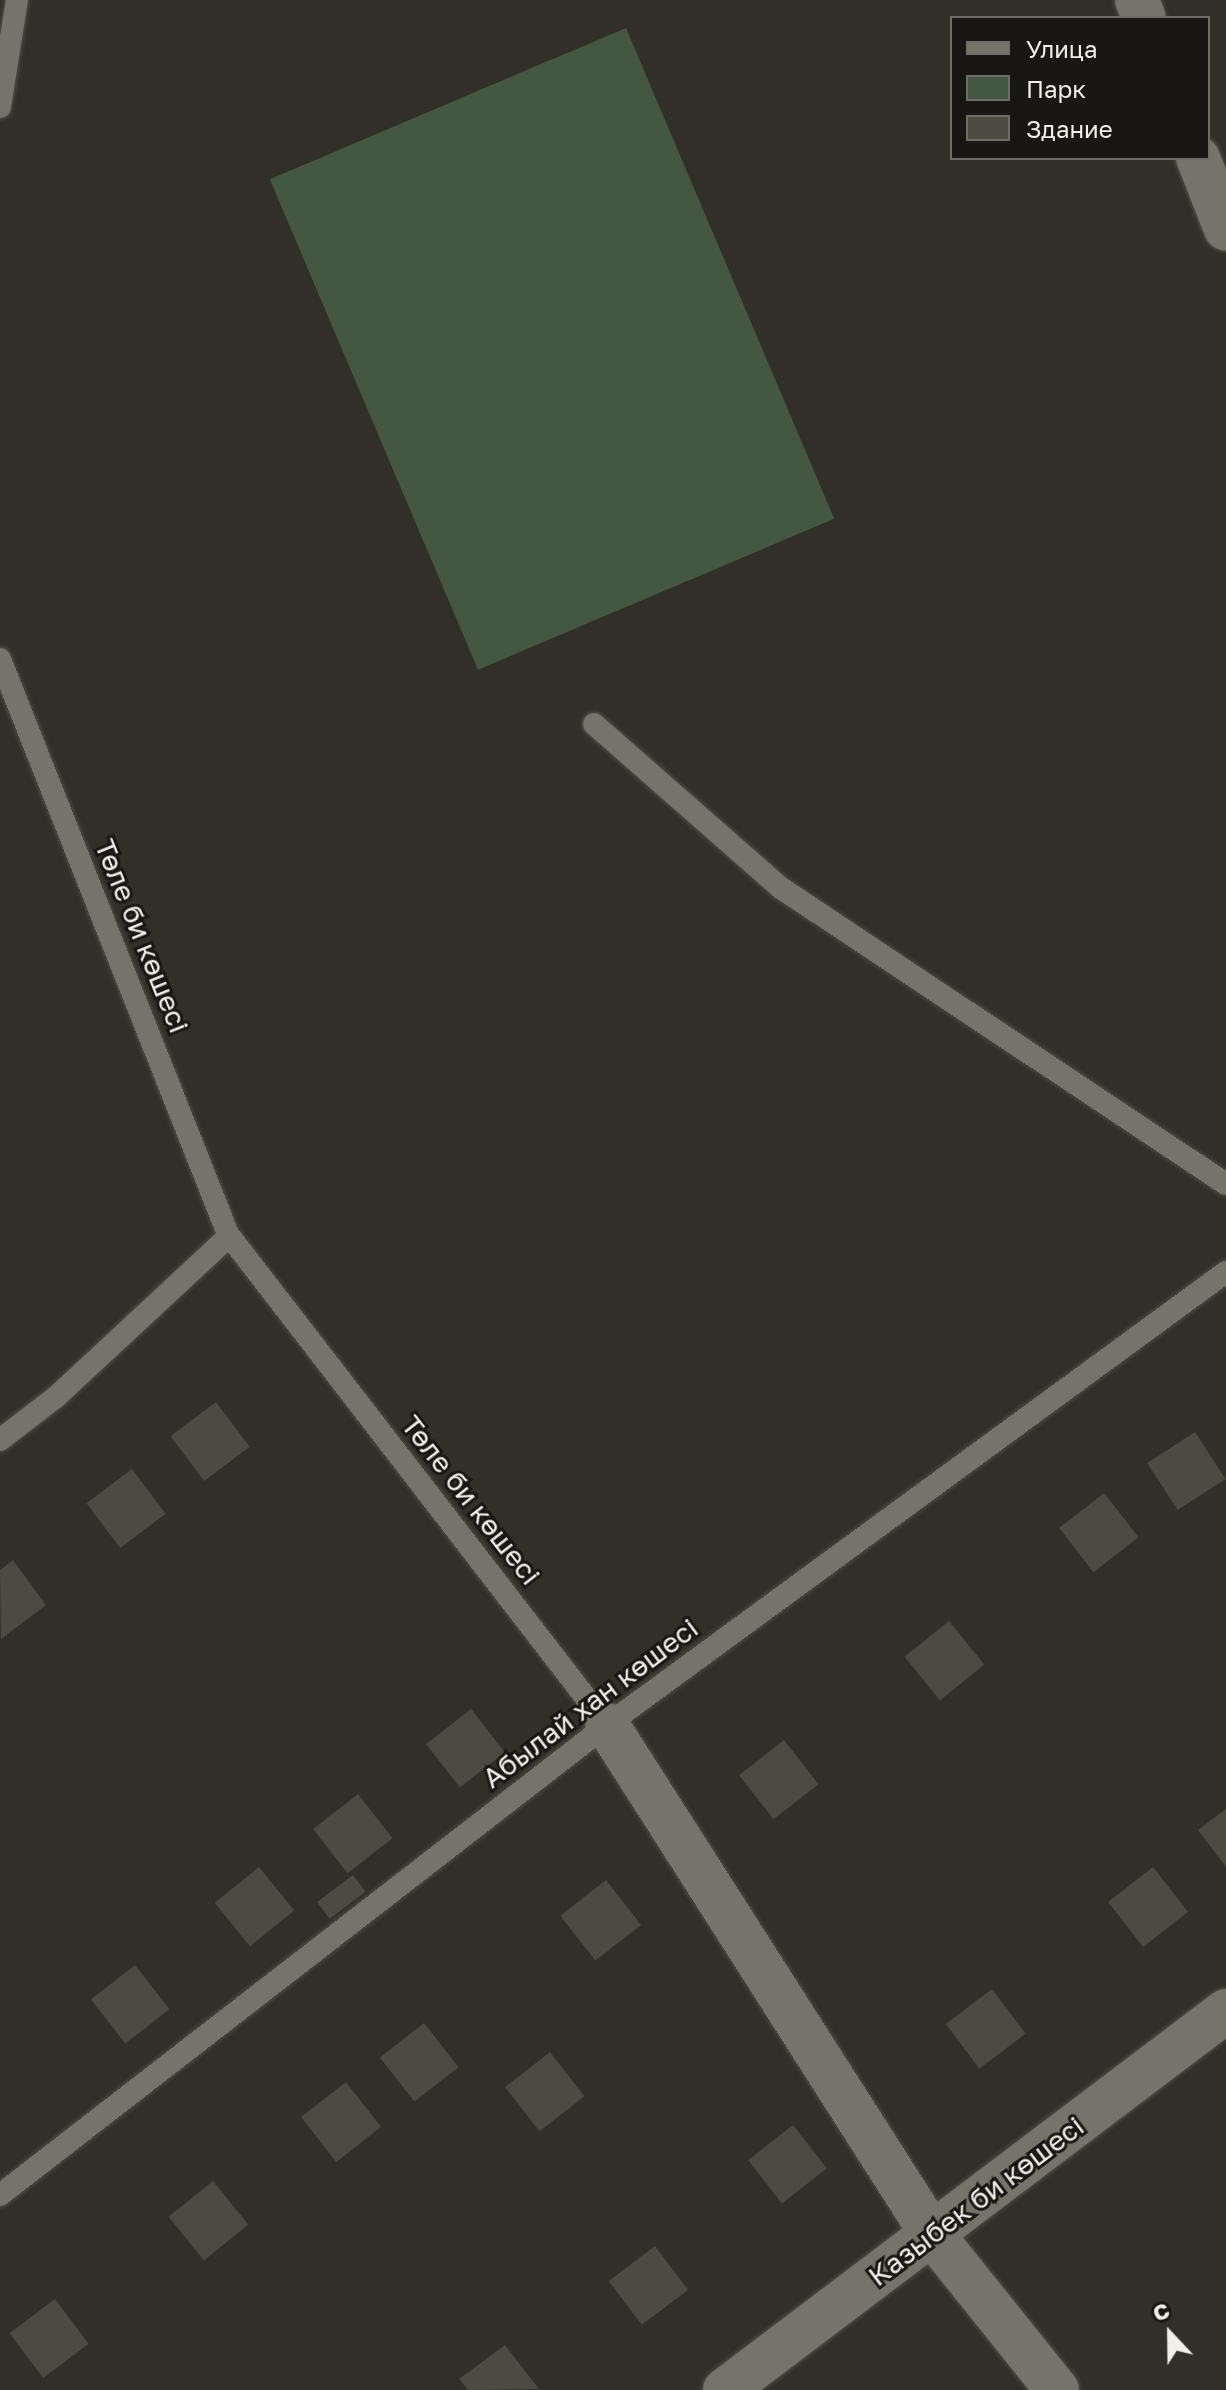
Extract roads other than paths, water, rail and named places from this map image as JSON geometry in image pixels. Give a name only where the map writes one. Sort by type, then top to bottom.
[{"type":"street","points":[[1199,160],[1226,229]]},
{"type":"street","points":[[607,1725],[932,2234],[1057,2390]]},
{"type":"street","name":"Казыбек би көшесі","points":[[725,2390],[1226,2011]]},
{"type":"lane","points":[[0,107],[17,0]]},
{"type":"lane","name":"Төле би көшесі","points":[[0,659],[229,1236],[607,1725]]},
{"type":"lane","points":[[594,724],[781,888],[1226,1184]]},
{"type":"lane","points":[[0,1440],[56,1397],[229,1236]]},
{"type":"lane","name":"Абылай хан көшесі","points":[[0,2195],[607,1725],[1226,1272]]}]
